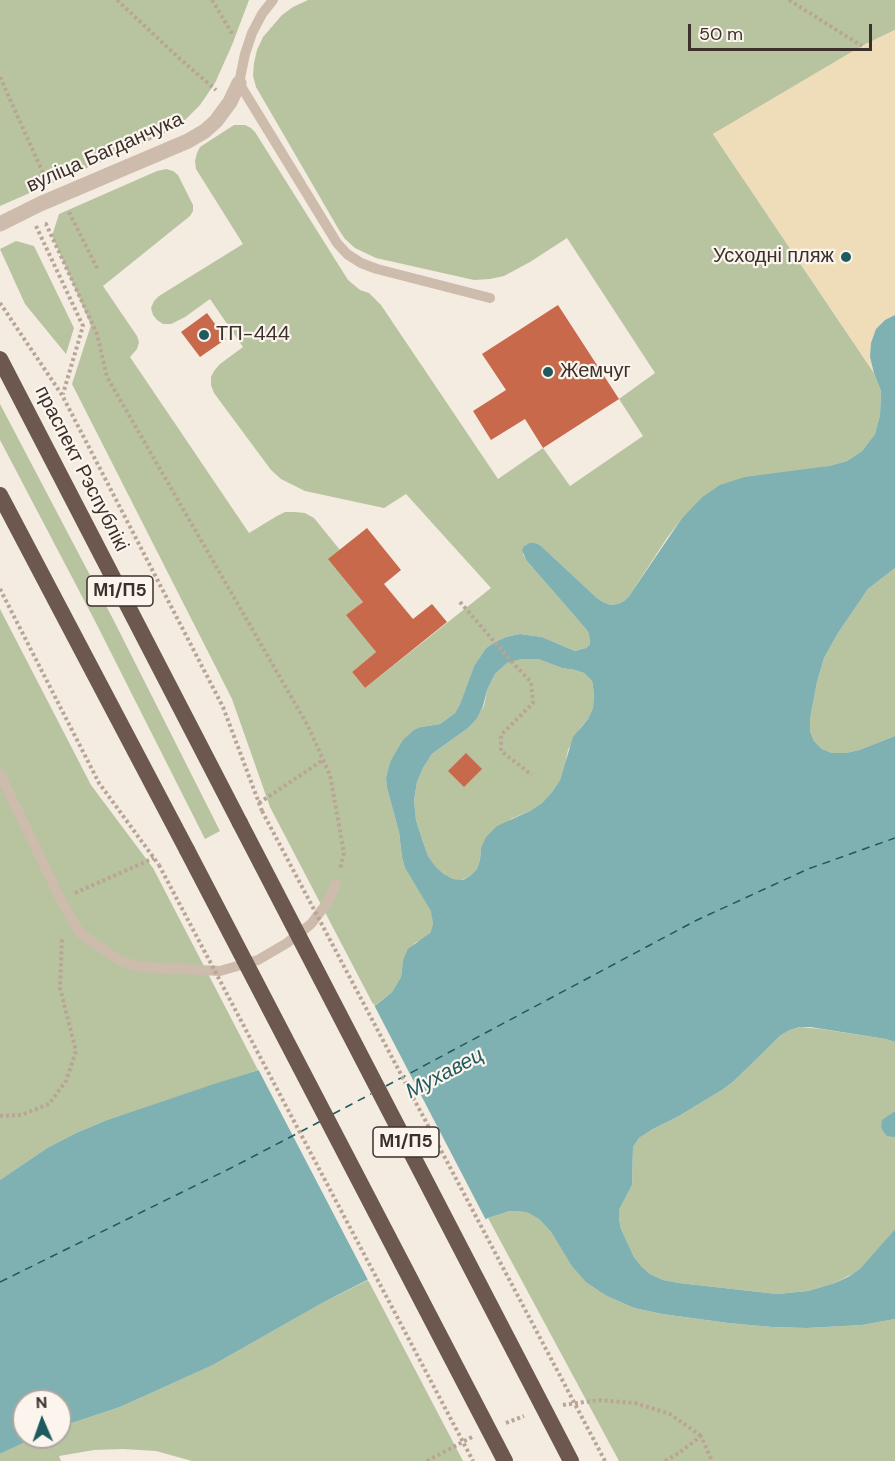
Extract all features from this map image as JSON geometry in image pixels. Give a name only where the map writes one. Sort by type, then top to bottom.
[{"type":"highway","name":"праспект Рэспублікі","points":[[0,359],[571,1461]]},
{"type":"highway","name":"М1/П5","points":[[0,495],[506,1461]]},
{"type":"street","name":"вуліца Багданчука","points":[[0,224],[40,204],[173,148],[205,131],[216,121],[230,102],[239,83]]},
{"type":"lane","points":[[273,0],[252,33],[239,83],[337,243],[347,254],[377,269],[490,298]]},
{"type":"lane","points":[[0,774],[61,900],[80,933],[119,960],[140,968],[220,971],[258,960],[287,943],[311,924],[327,903],[336,884]]},
{"type":"path","points":[[117,0],[180,60],[230,102]]},
{"type":"path","points":[[212,0],[245,54]]},
{"type":"path","points":[[789,0],[862,46]]},
{"type":"path","points":[[0,77],[43,173],[36,227],[83,326],[63,395]]},
{"type":"path","points":[[61,196],[98,270]]},
{"type":"path","points":[[36,227],[46,224],[98,334],[107,376],[308,726],[330,776],[344,853],[336,884]]},
{"type":"path","points":[[0,303],[63,395],[223,707],[262,811],[605,1461]]},
{"type":"path","points":[[0,589],[99,783],[159,865],[472,1461]]},
{"type":"path","points":[[460,602],[531,682],[533,703],[501,735],[501,751],[532,775]]},
{"type":"path","points":[[260,803],[323,760]]},
{"type":"path","points":[[84,888],[154,858]]},
{"type":"path","points":[[0,1116],[21,1115],[49,1104],[66,1081],[76,1051],[60,988]]},
{"type":"path","points":[[599,1400],[635,1403],[670,1414],[701,1436],[712,1461]]},
{"type":"path","points":[[665,1461],[701,1436]]},
{"type":"path","points":[[436,1461],[437,1455]]},
{"type":"green space","points":[[0,0],[249,0],[215,83],[200,105],[183,122],[160,136],[0,206]]},
{"type":"green space","points":[[308,0],[895,0],[895,30],[862,46],[713,134],[874,373],[881,391],[880,415],[875,434],[862,451],[847,461],[701,498],[667,538],[629,596],[618,604],[611,605],[597,598],[540,545],[529,543],[524,546],[523,554],[526,560],[586,629],[590,644],[586,648],[575,651],[542,637],[520,634],[495,642],[486,648],[474,666],[455,713],[440,724],[421,727],[390,762],[386,778],[387,788],[399,832],[402,857],[405,868],[432,911],[433,924],[430,933],[415,943],[403,960],[401,977],[392,992],[374,1006],[270,807],[232,699],[72,384],[91,325],[52,236],[59,214],[157,171],[166,169],[178,175],[193,205],[190,216],[103,286],[137,336],[139,342],[137,349],[130,357],[249,533],[285,512],[305,513],[314,518],[340,550],[329,559],[363,602],[347,615],[376,652],[352,672],[365,688],[491,588],[406,494],[384,508],[305,491],[281,479],[271,470],[214,393],[211,385],[214,371],[243,347],[210,299],[171,324],[163,324],[153,315],[151,308],[159,296],[243,244],[196,169],[195,161],[200,147],[234,125],[245,125],[255,132],[348,280],[360,290],[369,293],[381,305],[498,479],[543,448],[570,486],[643,436],[619,399],[655,373],[567,238],[504,276],[474,280],[376,258],[355,248],[345,239],[256,87],[253,76],[257,50],[263,37],[282,15]]},
{"type":"green space","points":[[16,241],[34,246],[74,328],[66,354],[25,304],[0,249]]},
{"type":"green space","points":[[0,404],[113,619],[220,831],[205,839],[0,440]]},
{"type":"green space","points":[[895,568],[895,736],[859,750],[832,753],[822,749],[814,741],[810,731],[817,682],[824,658],[868,589]]},
{"type":"green space","points":[[0,609],[91,785],[153,868],[258,1070],[107,1120],[76,1133],[47,1148],[0,1180]]},
{"type":"green space","points":[[522,659],[538,659],[584,673],[592,681],[593,708],[568,750],[560,780],[552,792],[530,811],[511,819],[481,848],[477,869],[470,876],[462,880],[453,879],[436,867],[428,856],[416,820],[414,800],[417,782],[432,754],[468,728],[484,706],[487,690],[495,674],[507,663]]},
{"type":"green space","points":[[801,1027],[895,1042],[895,1111],[883,1120],[881,1126],[895,1137],[895,1229],[860,1270],[835,1283],[808,1291],[777,1294],[679,1283],[663,1280],[650,1274],[634,1257],[621,1229],[619,1219],[619,1210],[632,1185],[633,1147],[639,1138],[653,1129],[722,1090],[781,1035]]},
{"type":"green space","points":[[510,1211],[526,1212],[539,1219],[551,1232],[571,1265],[607,1296],[634,1308],[662,1314],[772,1327],[862,1325],[895,1319],[895,1461],[619,1461],[488,1218]]},
{"type":"green space","points":[[368,1280],[463,1461],[192,1461],[156,1451],[123,1449],[94,1450],[59,1456],[61,1461],[0,1461],[0,1454],[12,1448],[72,1449],[72,1423],[120,1407],[213,1365],[324,1302]]},
{"type":"sand","name":"Усходні пляж","points":[[895,30],[895,315],[885,320],[870,357],[874,373],[713,134],[862,46]]},
{"type":"water","name":"Мухавец","points":[[895,315],[895,568],[868,589],[824,658],[817,682],[810,731],[814,741],[822,749],[832,753],[859,750],[895,736],[895,1042],[810,1027],[800,1027],[781,1035],[722,1090],[639,1138],[633,1147],[632,1185],[619,1210],[619,1219],[621,1229],[634,1257],[650,1274],[663,1280],[679,1283],[777,1294],[808,1291],[848,1277],[860,1269],[895,1229],[895,1319],[862,1325],[772,1327],[662,1314],[634,1308],[607,1296],[586,1282],[571,1265],[551,1232],[539,1219],[526,1212],[510,1211],[488,1218],[324,1302],[213,1365],[120,1407],[72,1423],[72,1389],[12,1389],[12,1448],[0,1454],[0,1180],[47,1148],[107,1120],[319,1051],[392,992],[401,977],[403,960],[408,949],[430,933],[433,924],[431,911],[405,868],[402,857],[399,832],[387,788],[386,778],[390,762],[403,740],[414,730],[440,724],[455,713],[474,666],[486,648],[495,642],[520,634],[542,637],[575,651],[586,648],[590,644],[586,629],[526,560],[522,550],[524,546],[529,543],[540,545],[603,602],[611,605],[624,601],[682,518],[701,498],[720,485],[745,477],[829,466],[847,461],[862,451],[875,434],[880,415],[881,391],[870,357],[871,343],[876,329],[885,320]],"holes":[[[522,659],[538,659],[584,673],[592,681],[594,693],[593,708],[588,719],[573,737],[560,780],[542,803],[497,826],[486,837],[481,848],[477,869],[470,876],[463,880],[453,879],[436,867],[428,856],[416,820],[414,800],[417,782],[423,768],[432,754],[468,728],[477,718],[495,674],[507,663]]]},
{"type":"water","points":[[895,1111],[895,1137],[887,1136],[881,1126],[882,1120]]},
{"type":"pier","points":[[373,1003],[487,1222],[369,1282],[257,1067],[317,1048]]},
{"type":"building","name":"Жемчуг","points":[[558,305],[619,399],[543,448],[525,419],[491,440],[473,411],[506,390],[482,354]]},
{"type":"building","name":"ТП-444","points":[[207,313],[226,339],[200,357],[181,332]]},
{"type":"building","points":[[367,528],[401,570],[384,584],[413,619],[432,604],[447,622],[365,688],[352,672],[376,652],[346,615],[363,602],[328,559]]},
{"type":"building","points":[[466,753],[482,769],[464,787],[448,771]]},
{"type":"ferry route","points":[[386,1086],[695,921],[808,869],[895,838]]},
{"type":"ferry route","points":[[333,1114],[371,1094]]},
{"type":"ferry route","points":[[0,1282],[321,1121]]},
{"type":"place","name":"Усходні пляж","points":[[846,257]]},
{"type":"place","name":"ТП-444","points":[[204,335]]},
{"type":"place","name":"Жемчуг","points":[[548,372]]}]
